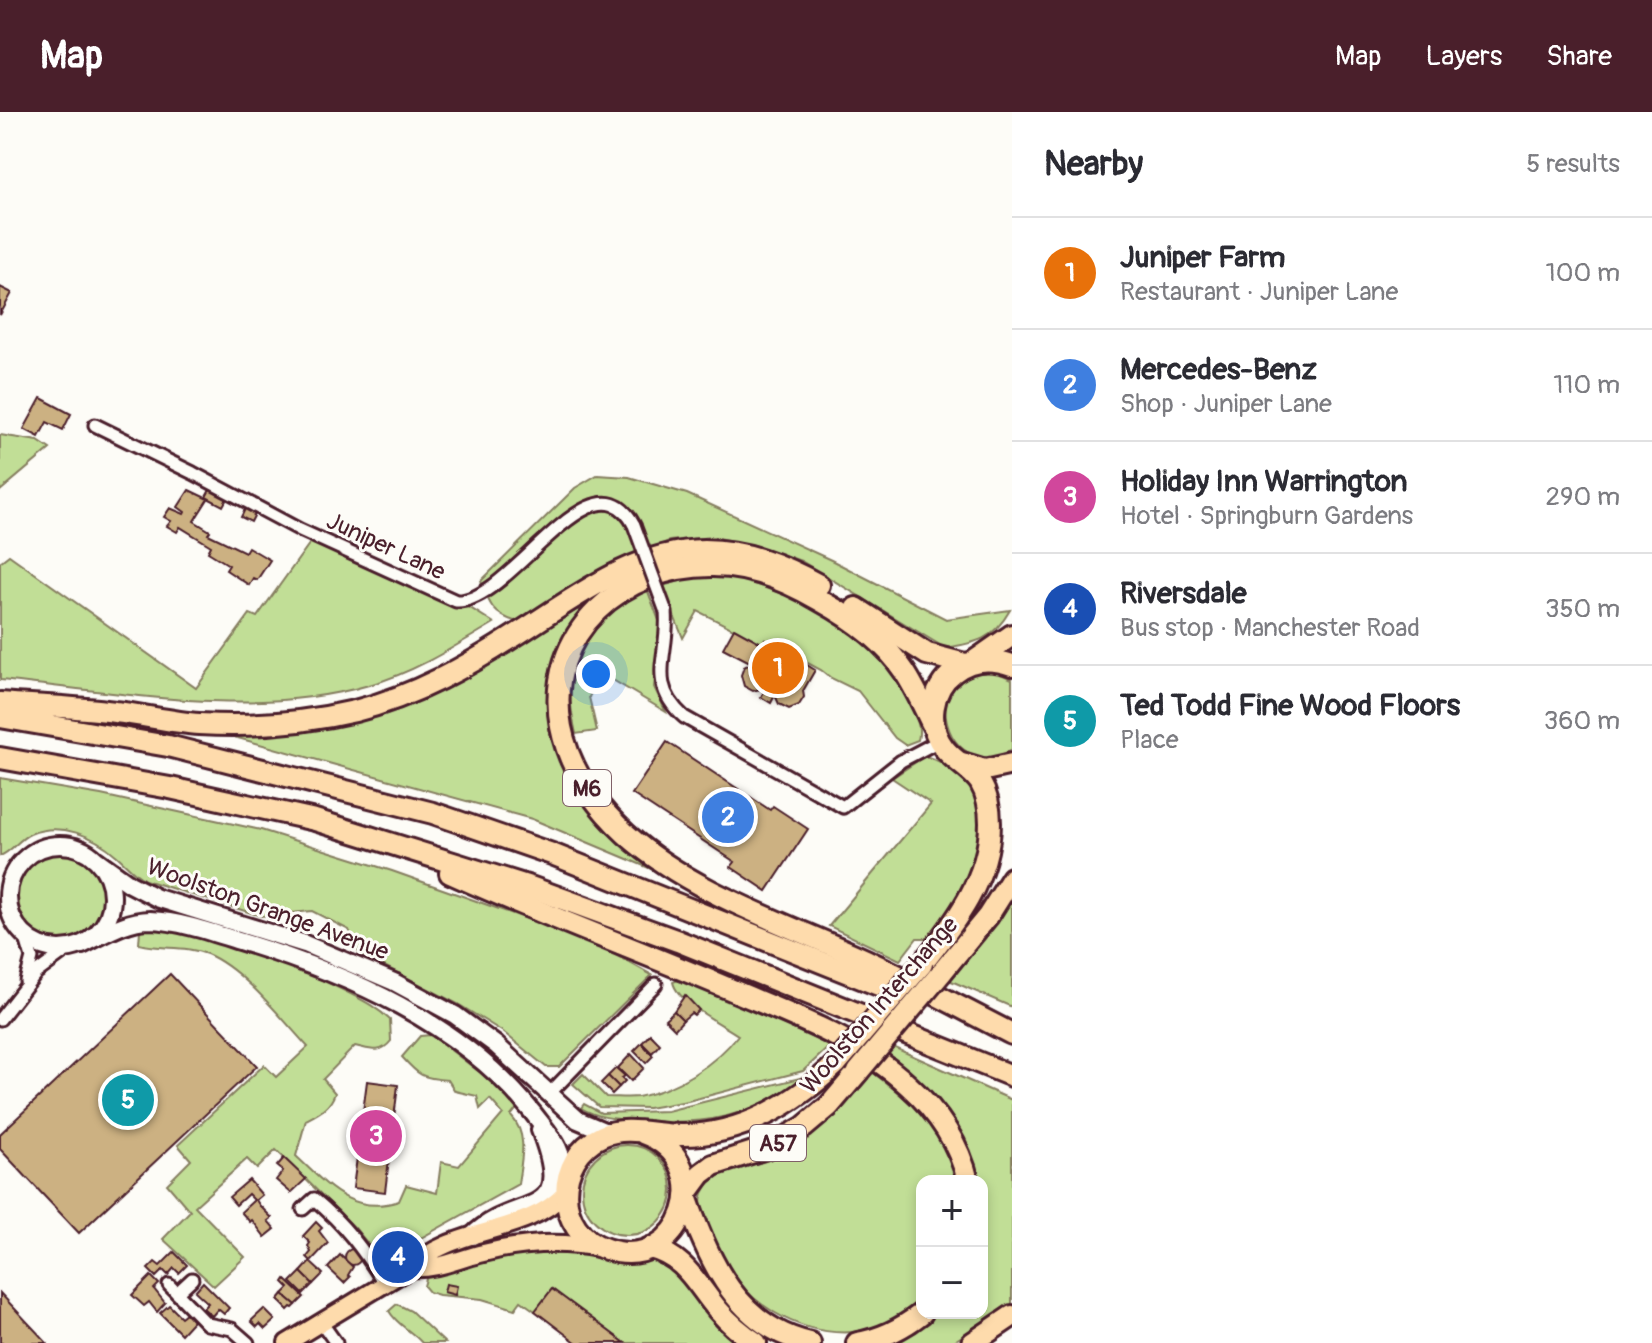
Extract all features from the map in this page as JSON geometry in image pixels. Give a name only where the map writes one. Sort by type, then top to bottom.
[{"type":"highway","points":[[0,703],[112,712],[197,724],[260,725],[357,711],[443,678],[582,591],[628,568],[666,555],[704,550],[742,554],[782,565],[847,602],[927,654],[970,663],[989,659],[1012,665]]},
{"type":"highway","name":"Woolston Interchange","points":[[619,1131],[696,1135],[744,1124],[800,1095],[837,1063],[922,964],[951,928],[980,875],[988,849],[990,820],[986,795],[978,779],[945,750],[903,668],[870,634],[814,597],[768,576],[714,566],[690,567],[654,575],[617,593],[591,616],[574,641],[562,673],[561,726],[578,775],[591,795],[645,850],[712,890],[873,963],[1012,1036]]},
{"type":"highway","points":[[937,735],[932,714],[941,686],[951,673],[1012,635]]},
{"type":"highway","name":"M6","points":[[0,717],[168,746],[433,813],[580,865],[1012,1036]]},
{"type":"highway","points":[[0,758],[170,788],[315,820],[530,887],[678,941],[1012,1076]]},
{"type":"highway","points":[[961,763],[985,770],[1012,764]]},
{"type":"highway","points":[[370,837],[491,892],[612,939],[837,1036],[881,1063],[925,1101],[954,1142],[966,1175]]},
{"type":"highway","name":"Woolston Interchange","points":[[650,1248],[676,1228],[687,1196],[701,1174],[713,1165],[769,1147],[804,1127],[829,1106],[988,916],[1012,878]]},
{"type":"highway","points":[[619,1131],[585,1147],[574,1160],[566,1188],[569,1212],[577,1227],[588,1239],[606,1249],[632,1253],[650,1248],[683,1263],[726,1318],[756,1343]]},
{"type":"highway","points":[[643,1133],[666,1145],[678,1159],[685,1174],[687,1196],[700,1239],[724,1283],[766,1325],[781,1334],[810,1343]]},
{"type":"highway","points":[[972,1343],[1012,1316]]},
{"type":"highway","points":[[857,1343],[886,1335],[916,1318]]},
{"type":"main road","points":[[0,875],[29,856],[52,846],[64,845],[77,848],[98,861],[112,890],[112,907],[101,929],[76,947],[46,947],[22,932],[0,911]]},
{"type":"main road","points":[[22,932],[11,915],[8,899],[14,875],[29,856]]},
{"type":"main road","name":"Woolston Grange Avenue","points":[[98,861],[130,884],[157,898],[305,944],[394,982],[469,1026],[520,1066],[571,1115],[604,1131],[619,1131]]},
{"type":"main road","name":"Woolston Grange Avenue","points":[[76,947],[124,925],[149,920],[219,935],[287,957],[386,997],[446,1033],[492,1068],[553,1135],[564,1160],[566,1188]]},
{"type":"main road","points":[[472,1236],[485,1224],[539,1201],[549,1188],[553,1165],[535,1115]]},
{"type":"main road","points":[[287,1343],[411,1268],[422,1257],[547,1210],[566,1188]]},
{"type":"main road","points":[[411,1268],[428,1269],[482,1253],[523,1246],[584,1245],[606,1249]]},
{"type":"street","name":"Juniper Lane","points":[[95,425],[300,530],[456,601],[469,600],[496,585],[554,531],[586,507],[613,503],[625,511],[634,525],[666,612],[661,681],[665,696],[684,717],[843,807],[937,735]]},
{"type":"street","points":[[22,932],[32,958],[24,985]]},
{"type":"street","points":[[0,1019],[24,985],[46,964],[76,947]]},
{"type":"street","points":[[549,1094],[656,984]]},
{"type":"street","points":[[303,1209],[314,1199],[341,1222],[359,1243],[384,1283]]},
{"type":"street","points":[[192,1279],[173,1289],[207,1324],[232,1329],[248,1343]]},
{"type":"street","points":[[321,1322],[336,1343]]},
{"type":"green space","points":[[0,435],[38,441],[50,449],[0,491]]},
{"type":"green space","points":[[597,475],[629,477],[687,494],[831,560],[946,619],[1010,610],[990,634],[966,644],[945,648],[801,561],[754,545],[713,537],[669,541],[606,567],[517,622],[497,612],[489,602],[481,581],[575,488]]},
{"type":"green space","points":[[312,540],[470,608],[494,623],[402,673],[369,685],[325,695],[232,702],[185,700],[0,680],[0,562],[9,555],[196,688],[250,614],[257,617]]},
{"type":"green space","points":[[730,577],[812,607],[863,640],[885,661],[902,684],[914,710],[918,740],[905,745],[895,738],[858,691],[765,640],[763,644],[698,611],[683,638],[662,586],[691,578]]},
{"type":"green space","points":[[628,580],[562,650],[572,780],[680,881],[532,819],[212,731],[344,721],[594,594]]},
{"type":"green space","points":[[647,589],[661,626],[654,687],[666,712],[601,673],[589,697],[597,731],[576,734],[570,687],[584,646],[612,611]]},
{"type":"green space","points":[[994,671],[1012,679],[1012,749],[990,757],[971,754],[957,743],[948,726],[946,708],[952,690],[968,677]]},
{"type":"green space","points":[[925,756],[946,765],[962,778],[973,793],[981,829],[973,870],[964,890],[933,938],[917,938],[900,960],[829,926],[931,804],[892,778]]},
{"type":"green space","points":[[0,778],[101,795],[261,830],[392,871],[592,942],[652,975],[559,1067],[546,1067],[503,1032],[458,1004],[359,953],[349,930],[312,911],[261,916],[145,880],[98,842],[65,830],[30,834],[0,856]]},
{"type":"green space","points":[[60,853],[77,857],[91,866],[100,880],[104,897],[100,914],[91,928],[77,937],[60,941],[43,937],[29,928],[20,914],[16,897],[20,880],[29,866],[43,857]]},
{"type":"green space","points":[[1012,896],[1012,1007],[949,980],[981,943]]},
{"type":"green space","points":[[160,928],[230,946],[299,970],[362,1000],[390,1020],[391,1041],[379,1050],[355,1046],[323,1079],[335,1093],[330,1103],[306,1120],[296,1156],[330,1187],[354,1201],[382,1205],[399,1201],[406,1185],[437,1193],[441,1162],[459,1166],[503,1114],[490,1099],[480,1109],[477,1096],[455,1091],[448,1080],[422,1075],[402,1057],[420,1036],[431,1035],[495,1084],[518,1107],[511,1116],[517,1123],[522,1140],[518,1184],[381,1260],[355,1228],[276,1150],[257,1169],[247,1159],[195,1206],[245,1257],[214,1286],[163,1239],[190,1211],[167,1184],[191,1160],[178,1145],[264,1065],[276,1077],[308,1047],[261,996],[221,961],[199,951],[139,944],[140,930]]},
{"type":"green space","points":[[683,978],[830,1046],[803,1071],[688,1101],[648,1108],[599,1107],[573,1084],[583,1074],[606,1097],[652,1094],[706,1066],[738,1035],[682,997],[673,982]]},
{"type":"green space","points":[[893,1047],[1012,1100],[1012,1305],[951,1343],[883,1343],[926,1319],[988,1319],[988,1175],[971,1175],[883,1059]]},
{"type":"green space","points":[[872,1072],[926,1119],[946,1148],[956,1175],[916,1175],[916,1303],[870,1330],[820,1330],[796,1323],[754,1298],[722,1261],[711,1239],[701,1204],[703,1193],[716,1177],[786,1152],[814,1133]]},
{"type":"green space","points":[[804,1077],[765,1102],[707,1120],[625,1120],[581,1108],[584,1104],[601,1113],[667,1111]]},
{"type":"green space","points":[[627,1145],[644,1148],[659,1158],[669,1173],[672,1190],[669,1207],[659,1222],[644,1232],[627,1235],[610,1232],[595,1222],[585,1207],[582,1190],[585,1173],[595,1158],[610,1148]]},
{"type":"green space","points":[[537,1252],[650,1259],[678,1272],[740,1343],[625,1343],[552,1289],[535,1311],[521,1301],[515,1309],[482,1299],[439,1295],[429,1292],[424,1286],[427,1275],[504,1255]]},
{"type":"green space","points":[[397,1304],[411,1311],[445,1343],[422,1343],[389,1311]]},
{"type":"building","points":[[0,287],[12,293],[0,315]]},
{"type":"building","points":[[41,398],[71,414],[63,430],[47,422],[39,437],[24,429]]},
{"type":"building","points":[[212,486],[229,495],[223,506],[206,497]]},
{"type":"building","points":[[189,490],[208,499],[194,521],[210,531],[208,534],[245,552],[248,547],[270,560],[257,580],[253,578],[249,585],[226,570],[229,565],[208,552],[211,546],[180,527],[177,532],[167,526],[171,521],[164,517],[170,508],[184,514],[178,507]]},
{"type":"building","points":[[246,507],[256,512],[251,522],[241,517]]},
{"type":"building","points":[[734,628],[763,644],[765,639],[815,670],[799,705],[789,709],[779,704],[775,695],[771,703],[761,697],[767,687],[753,691],[744,686],[741,675],[744,667],[752,663],[723,648]]},
{"type":"building","points":[[667,742],[770,810],[773,806],[808,829],[767,891],[731,867],[735,862],[632,794]]},
{"type":"building","points":[[170,974],[257,1066],[79,1233],[0,1149],[0,1134]]},
{"type":"building","points":[[685,995],[699,1010],[683,1020],[674,1011]]},
{"type":"building","points":[[674,1011],[683,1020],[675,1029],[665,1019]]},
{"type":"building","points":[[650,1034],[660,1044],[652,1053],[642,1043]]},
{"type":"building","points":[[642,1043],[653,1056],[646,1063],[634,1051]]},
{"type":"building","points":[[631,1054],[644,1068],[631,1081],[618,1068]]},
{"type":"building","points":[[616,1068],[625,1076],[619,1087],[608,1076]]},
{"type":"building","points":[[608,1076],[619,1087],[612,1094],[601,1083]]},
{"type":"building","points":[[367,1081],[398,1085],[385,1192],[353,1188]]},
{"type":"building","points":[[284,1158],[306,1179],[291,1193],[276,1180],[283,1171],[277,1166]]},
{"type":"building","points":[[249,1180],[262,1195],[256,1200],[272,1218],[268,1221],[275,1229],[265,1237],[241,1212],[254,1200],[248,1194],[236,1205],[229,1197]]},
{"type":"building","points":[[316,1222],[328,1243],[311,1261],[307,1257],[311,1252],[310,1243],[303,1236]]},
{"type":"building","points":[[350,1249],[356,1249],[361,1257],[359,1263],[350,1265],[345,1260],[345,1254]]},
{"type":"building","points":[[174,1252],[187,1265],[179,1273],[174,1268],[168,1275],[163,1270],[156,1277],[148,1269],[155,1262],[160,1266]]},
{"type":"building","points":[[340,1255],[353,1267],[344,1283],[328,1268]]},
{"type":"building","points":[[310,1262],[323,1274],[313,1284],[301,1272]]},
{"type":"building","points":[[301,1272],[313,1284],[303,1294],[291,1282]]},
{"type":"building","points":[[151,1276],[159,1284],[154,1289],[165,1303],[157,1312],[149,1302],[144,1306],[132,1295]]},
{"type":"building","points":[[285,1279],[304,1297],[296,1305],[283,1294],[289,1288],[283,1282]]},
{"type":"building","points":[[203,1282],[229,1308],[224,1314],[218,1309],[212,1316],[203,1308],[208,1303],[195,1291]]},
{"type":"building","points":[[446,1284],[457,1286],[455,1295],[444,1292]]},
{"type":"building","points":[[552,1289],[625,1343],[577,1343],[535,1311]]},
{"type":"building","points":[[0,1293],[47,1343],[0,1343]]},
{"type":"building","points":[[283,1294],[296,1305],[293,1308],[288,1310],[278,1300]]},
{"type":"building","points":[[169,1305],[181,1317],[186,1313],[193,1321],[181,1334],[160,1313]]},
{"type":"building","points":[[264,1309],[275,1320],[265,1329],[251,1321]]},
{"type":"place","name":"Juniper Farm","points":[[778,668]]},
{"type":"place","name":"Mercedes-Benz","points":[[728,817]]},
{"type":"place","name":"Ted Todd Fine Wood Floors","points":[[128,1100]]},
{"type":"place","name":"Holiday Inn Warrington","points":[[376,1136]]},
{"type":"place","name":"Riversdale","points":[[398,1257]]}]
